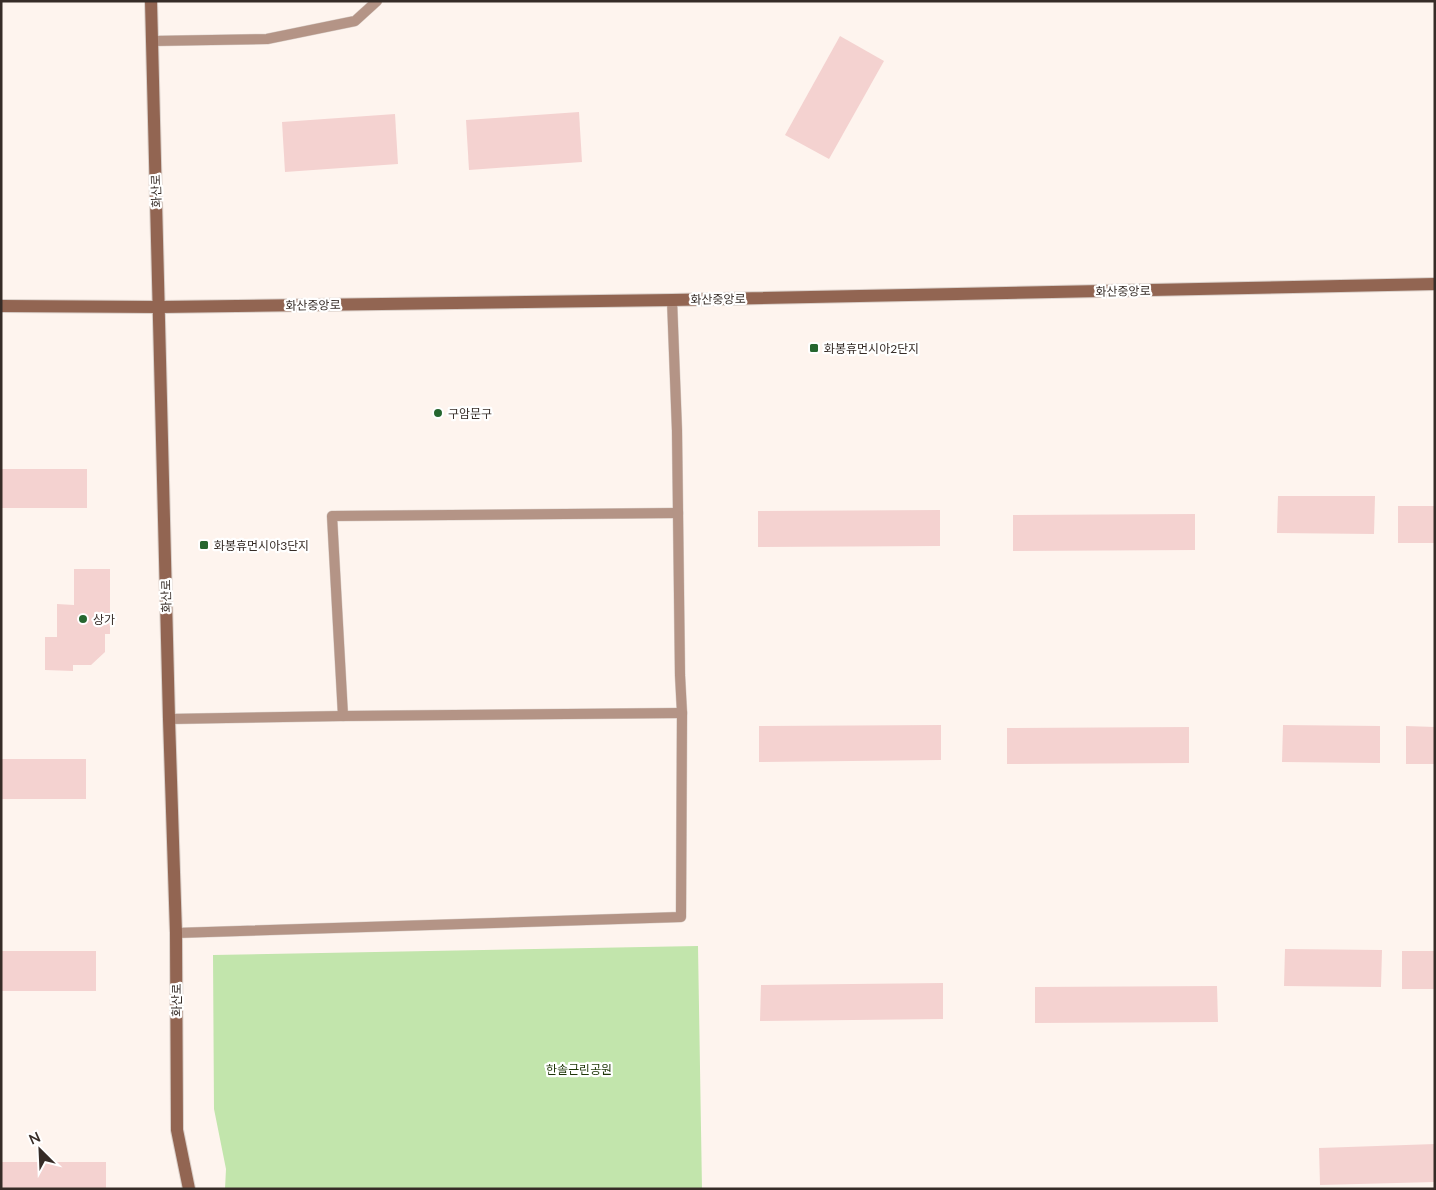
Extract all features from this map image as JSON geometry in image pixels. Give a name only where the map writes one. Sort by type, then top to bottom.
[{"type":"main road","name":"화산로","points":[[151,1],[176,933],[177,1130],[189,1189]]},
{"type":"main road","name":"화산중앙로","points":[[1,306],[159,307],[672,300],[1435,284]]},
{"type":"lane","points":[[152,41],[267,39],[355,21],[377,1]]},
{"type":"lane","points":[[176,933],[681,916],[682,713],[677,430],[672,300]]},
{"type":"lane","points":[[343,716],[332,516],[678,513]]},
{"type":"lane","points":[[169,719],[682,713]]},
{"type":"green space","name":"한솔근린공원","points":[[698,946],[702,1189],[225,1189],[226,1169],[214,1109],[213,955]]},
{"type":"building","points":[[840,36],[884,61],[829,159],[785,135]]},
{"type":"building","points":[[579,112],[582,162],[469,170],[466,120]]},
{"type":"building","points":[[395,114],[398,164],[285,172],[282,122]]},
{"type":"building","points":[[1,469],[87,469],[87,508],[1,508]]},
{"type":"building","points":[[1278,496],[1375,496],[1374,534],[1277,533]]},
{"type":"building","points":[[1398,506],[1435,506],[1435,543],[1398,543]]},
{"type":"building","points":[[940,510],[940,546],[758,547],[758,511]]},
{"type":"building","points":[[1195,514],[1195,550],[1013,551],[1013,515]]},
{"type":"building","name":"상가","points":[[74,569],[110,569],[110,634],[105,634],[105,652],[91,665],[73,665],[73,671],[45,670],[45,637],[57,637],[57,604],[74,605]]},
{"type":"building","points":[[941,725],[941,760],[759,762],[759,726]]},
{"type":"building","points":[[1283,725],[1380,726],[1380,763],[1282,762]]},
{"type":"building","points":[[1406,726],[1435,727],[1435,764],[1406,764]]},
{"type":"building","points":[[1189,727],[1189,763],[1007,764],[1007,728]]},
{"type":"building","points":[[1,759],[86,759],[86,799],[1,799]]},
{"type":"building","points":[[1285,949],[1382,950],[1381,987],[1284,986]]},
{"type":"building","points":[[1,951],[96,951],[96,991],[1,991]]},
{"type":"building","points":[[1402,951],[1435,951],[1435,989],[1402,989]]},
{"type":"building","points":[[943,983],[943,1019],[760,1021],[761,985]]},
{"type":"building","points":[[1217,986],[1218,1022],[1035,1023],[1035,987]]},
{"type":"building","points":[[1435,1144],[1435,1182],[1320,1185],[1319,1148]]},
{"type":"building","points":[[1,1162],[106,1162],[106,1189],[1,1189]]},
{"type":"place","name":"화봉휴먼시아2단지","points":[[814,348]]},
{"type":"place","name":"구암문구","points":[[438,413]]},
{"type":"place","name":"화봉휴먼시아3단지","points":[[204,545]]},
{"type":"place","name":"상가","points":[[83,619]]}]
